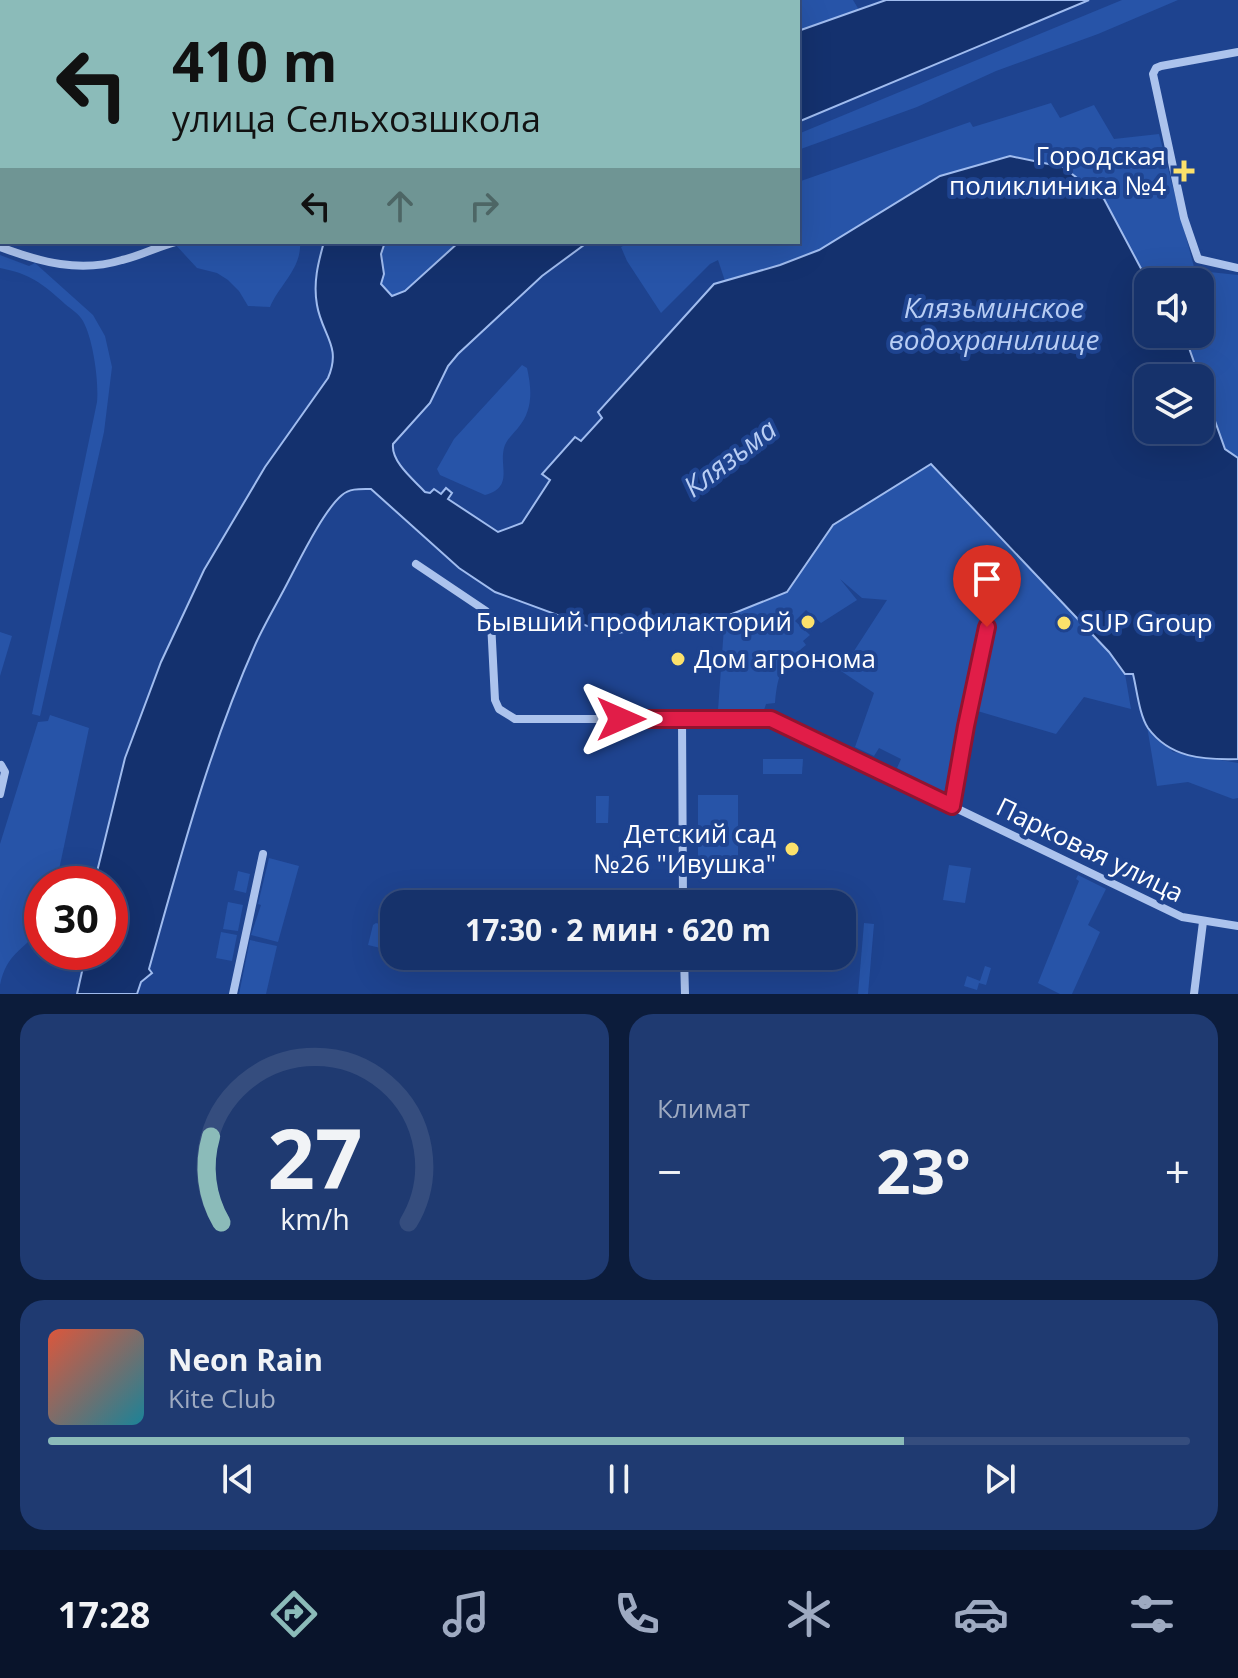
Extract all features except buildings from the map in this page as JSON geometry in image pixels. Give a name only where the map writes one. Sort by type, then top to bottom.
[{"type":"street","points":[[1238,52],[1161,66],[1153,74],[1184,218],[1198,259],[1238,268]]},
{"type":"street","points":[[0,247],[63,266],[95,267],[169,244]]},
{"type":"street","name":"Парковая улица","points":[[416,564],[486,611],[491,622],[495,700],[499,709],[515,719],[771,719],[1182,917],[1238,926]]},
{"type":"street","points":[[952,806],[987,627]]},
{"type":"street","points":[[682,718],[683,890]]},
{"type":"street","points":[[0,794],[5,772],[1,765]]},
{"type":"street","points":[[233,994],[263,854]]},
{"type":"street","points":[[1194,994],[1203,922]]},
{"type":"street","points":[[684,970],[685,994]]},
{"type":"shaded area","points":[[800,0],[853,0],[859,10],[800,30]]},
{"type":"shaded area","points":[[1122,0],[1178,0],[1098,34],[996,71],[917,107],[800,149],[800,133]]},
{"type":"shaded area","points":[[1051,103],[1060,118],[1094,105],[1114,139],[1159,134],[1196,268],[1141,268],[1104,199],[940,176],[819,250],[780,265],[725,281],[718,260],[710,264],[661,313],[621,247],[627,244],[800,244],[800,181],[970,122],[973,127]]},
{"type":"shaded area","points":[[175,244],[300,244],[298,260],[270,307],[248,306],[228,280],[217,273],[197,268]]},
{"type":"shaded area","points":[[384,244],[457,244],[405,291],[392,296],[381,284],[384,274],[381,254]]},
{"type":"shaded area","points":[[0,255],[29,266],[35,263],[93,315],[105,336],[112,367],[104,432],[40,716],[32,714],[97,402],[97,383],[92,349],[81,318],[36,281],[0,268]]},
{"type":"shaded area","points":[[1214,272],[1238,275],[1238,458],[1225,449],[1214,418],[1214,364],[1195,364],[1189,348],[1214,348]]},
{"type":"shaded area","points":[[522,365],[527,368],[529,376],[529,407],[523,421],[505,445],[504,476],[500,487],[485,495],[440,475],[437,469],[454,439]]},
{"type":"shaded area","points":[[931,464],[1109,652],[1125,674],[1131,709],[1084,697],[1056,734],[974,710],[987,653],[980,620],[949,795],[897,768],[901,759],[879,748],[874,756],[855,747],[874,693],[841,671],[887,600],[862,598],[840,579],[857,600],[821,623],[806,610],[795,621],[810,635],[803,641],[806,645],[783,670],[775,703],[766,704],[764,710],[718,710],[724,627],[717,620],[787,592],[833,524]]},
{"type":"shaded area","points":[[0,632],[12,636],[0,676]]},
{"type":"shaded area","points":[[50,715],[89,728],[60,866],[24,866],[24,946],[11,959],[0,985],[0,844],[38,722],[48,721]]},
{"type":"shaded area","points":[[1147,726],[1173,752],[1238,763],[1238,798],[1233,799],[1188,782],[1157,786]]},
{"type":"shaded area","points":[[763,759],[803,759],[802,774],[763,774]]},
{"type":"shaded area","points":[[698,795],[738,795],[738,873],[698,873]]},
{"type":"shaded area","points":[[596,796],[609,796],[608,823],[596,823]]},
{"type":"shaded area","points":[[269,858],[299,866],[278,942],[251,935],[261,905],[258,904]]},
{"type":"shaded area","points":[[949,865],[971,868],[965,903],[943,900]]},
{"type":"shaded area","points":[[238,871],[250,874],[246,893],[234,890]]},
{"type":"shaded area","points":[[1078,875],[1106,889],[1088,925],[1100,932],[1072,994],[1060,994],[1038,983],[1079,881],[1076,879]]},
{"type":"shaded area","points":[[228,902],[243,905],[238,931],[223,929]]},
{"type":"shaded area","points":[[864,923],[874,924],[868,994],[858,994]]},
{"type":"shaded area","points":[[380,924],[380,948],[368,945],[373,925]]},
{"type":"shaded area","points":[[221,932],[237,935],[232,961],[216,958]]},
{"type":"shaded area","points":[[250,940],[277,946],[266,994],[239,994]]},
{"type":"shaded area","points":[[985,966],[991,968],[986,985],[979,983],[977,990],[964,986],[967,976],[980,981]]},
{"type":"water","points":[[886,0],[1089,0],[800,121],[800,30]]},
{"type":"water","name":"Клязьминское водохранилище","points":[[1010,156],[1063,167],[1104,199],[1141,268],[1134,268],[1134,348],[1189,348],[1195,364],[1134,364],[1134,444],[1214,444],[1214,418],[1225,449],[1238,458],[1238,759],[1188,755],[1166,746],[1157,738],[1142,716],[1133,674],[1125,674],[1109,652],[931,464],[833,525],[787,592],[717,620],[609,634],[495,592],[459,568],[371,489],[352,490],[335,502],[313,534],[260,635],[239,683],[184,845],[149,969],[152,973],[141,982],[137,994],[77,994],[82,970],[128,970],[128,866],[98,866],[125,758],[161,662],[204,570],[265,467],[328,378],[332,367],[332,349],[319,315],[316,297],[324,244],[384,244],[381,254],[384,274],[381,284],[392,296],[405,291],[457,244],[585,244],[542,276],[458,354],[448,366],[430,403],[393,444],[399,464],[425,492],[430,493],[434,489],[441,494],[446,488],[452,493],[448,499],[498,532],[522,523],[550,480],[542,474],[575,437],[581,441],[602,418],[598,412],[714,284],[819,250],[940,176]]},
{"type":"place","name":"Городская поликлиника №4","points":[[1184,171]]},
{"type":"place","name":"Бывший профилакторий","points":[[808,622]]},
{"type":"place","name":"SUP Group","points":[[1064,623]]},
{"type":"place","name":"Дом агронома","points":[[678,659]]},
{"type":"place","name":"Детский сад №26 \"Ивушка\"","points":[[792,849]]},
{"type":"route","points":[[621,719],[771,719],[952,806],[987,627]]},
{"type":"water label","name":"Клязьма","points":[[730,458]]}]
